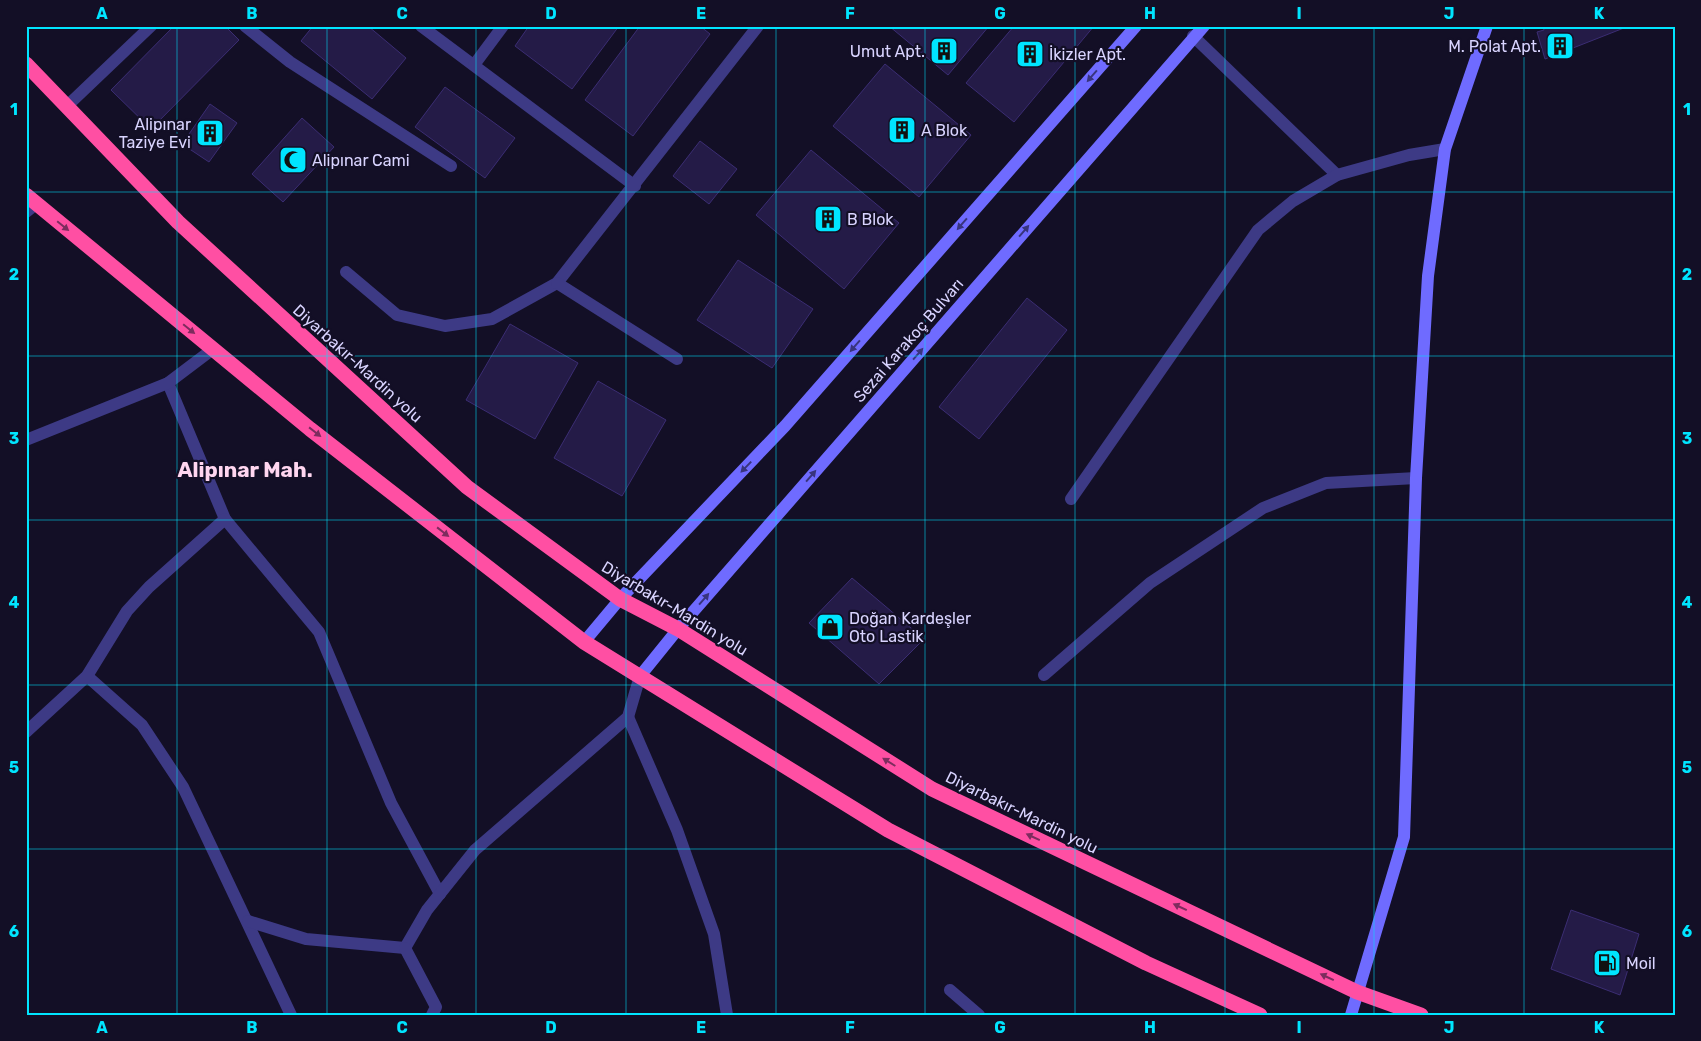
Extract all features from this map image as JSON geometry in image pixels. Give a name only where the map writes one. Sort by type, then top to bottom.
[{"type":"highway","name":"Diyarbakır-Mardin yolu","points":[[26,64],[178,222],[467,487],[620,599],[678,629],[932,789],[1357,992],[1420,1015]]},
{"type":"highway","points":[[29,203],[214,349],[310,429],[584,642],[888,830],[1146,962],[1260,1015]]},
{"type":"street","points":[[67,106],[151,26]]},
{"type":"street","points":[[245,26],[290,62],[452,166]]},
{"type":"street","points":[[421,26],[635,186]]},
{"type":"street","points":[[474,65],[503,26]]},
{"type":"street","points":[[346,272],[397,314],[445,326],[492,319],[557,283],[635,186],[758,26]]},
{"type":"street","points":[[584,642],[620,599],[785,426],[1136,26]]},
{"type":"street","name":"Sezai Karakoç Bulvarı","points":[[640,676],[678,629],[1193,36],[1204,26]]},
{"type":"street","points":[[1351,1015],[1404,837],[1416,478],[1428,276],[1445,149],[1487,26]]},
{"type":"street","points":[[1193,36],[1337,175]]},
{"type":"street","points":[[1071,499],[1258,230],[1293,201],[1337,175],[1409,155],[1445,149]]},
{"type":"street","points":[[557,283],[677,359]]},
{"type":"street","points":[[26,440],[168,383],[214,349]]},
{"type":"street","points":[[168,383],[225,519],[319,632],[391,804],[440,894]]},
{"type":"street","points":[[1044,675],[1150,583],[1263,508],[1326,483],[1416,478]]},
{"type":"street","points":[[26,732],[87,676],[127,611],[149,587],[225,519]]},
{"type":"street","points":[[87,676],[142,725],[183,787],[292,1015]]},
{"type":"street","points":[[405,948],[427,910],[475,850],[628,717],[640,676]]},
{"type":"street","points":[[628,717],[677,830],[714,934],[727,1015]]},
{"type":"street","points":[[248,921],[306,939],[405,948]]},
{"type":"street","points":[[405,948],[436,1007],[432,1015]]},
{"type":"street","points":[[950,990],[979,1015]]},
{"type":"building","points":[[174,26],[225,26],[239,40],[151,129],[111,90]]},
{"type":"building","points":[[313,26],[368,26],[406,58],[372,99],[301,41]]},
{"type":"building","points":[[529,26],[619,26],[572,89],[515,46]]},
{"type":"building","points":[[640,26],[700,26],[710,34],[633,136],[585,100]]},
{"type":"building","name":"Umut Apt.","points":[[889,26],[989,26],[948,75]]},
{"type":"building","name":"İkizler Apt.","points":[[1014,26],[1094,26],[1014,122],[966,83]]},
{"type":"building","name":"M. Polat Apt.","points":[[1543,26],[1629,26],[1545,59],[1537,32],[1544,30]]},
{"type":"building","name":"A Blok","points":[[885,64],[971,135],[919,197],[833,126]]},
{"type":"building","points":[[445,87],[515,138],[485,178],[415,127]]},
{"type":"building","name":"Alipınar Taziye Evi","points":[[210,104],[237,123],[209,162],[182,144]]},
{"type":"building","name":"Alipınar Cami","points":[[302,118],[334,147],[283,202],[252,174]]},
{"type":"building","points":[[700,141],[737,169],[709,204],[673,176]]},
{"type":"building","name":"B Blok","points":[[811,150],[899,223],[844,289],[756,215]]},
{"type":"building","points":[[738,260],[813,309],[772,368],[697,320]]},
{"type":"building","points":[[1027,298],[1067,330],[979,439],[939,407]]},
{"type":"building","points":[[510,324],[578,363],[535,439],[466,400]]},
{"type":"building","points":[[598,381],[666,420],[622,496],[554,458]]},
{"type":"building","points":[[852,578],[924,639],[879,684],[809,623]]},
{"type":"building","points":[[1571,910],[1639,934],[1620,995],[1551,969]]},
{"type":"place","name":"M. Polat Apt.","points":[[1560,46]]},
{"type":"place","name":"Umut Apt.","points":[[944,51]]},
{"type":"place","name":"İkizler Apt.","points":[[1030,54]]},
{"type":"place","name":"A Blok","points":[[902,130]]},
{"type":"place","name":"Alipınar Taziye Evi","points":[[210,133]]},
{"type":"place","name":"Alipınar Cami","points":[[293,160]]},
{"type":"place","name":"B Blok","points":[[828,219]]},
{"type":"place","name":"Doğan Kardeşler Oto Lastik","points":[[830,627]]},
{"type":"place","name":"Moil","points":[[1607,963]]},
{"type":"district","name":"Alipınar Mah.","points":[[245,470]]}]
